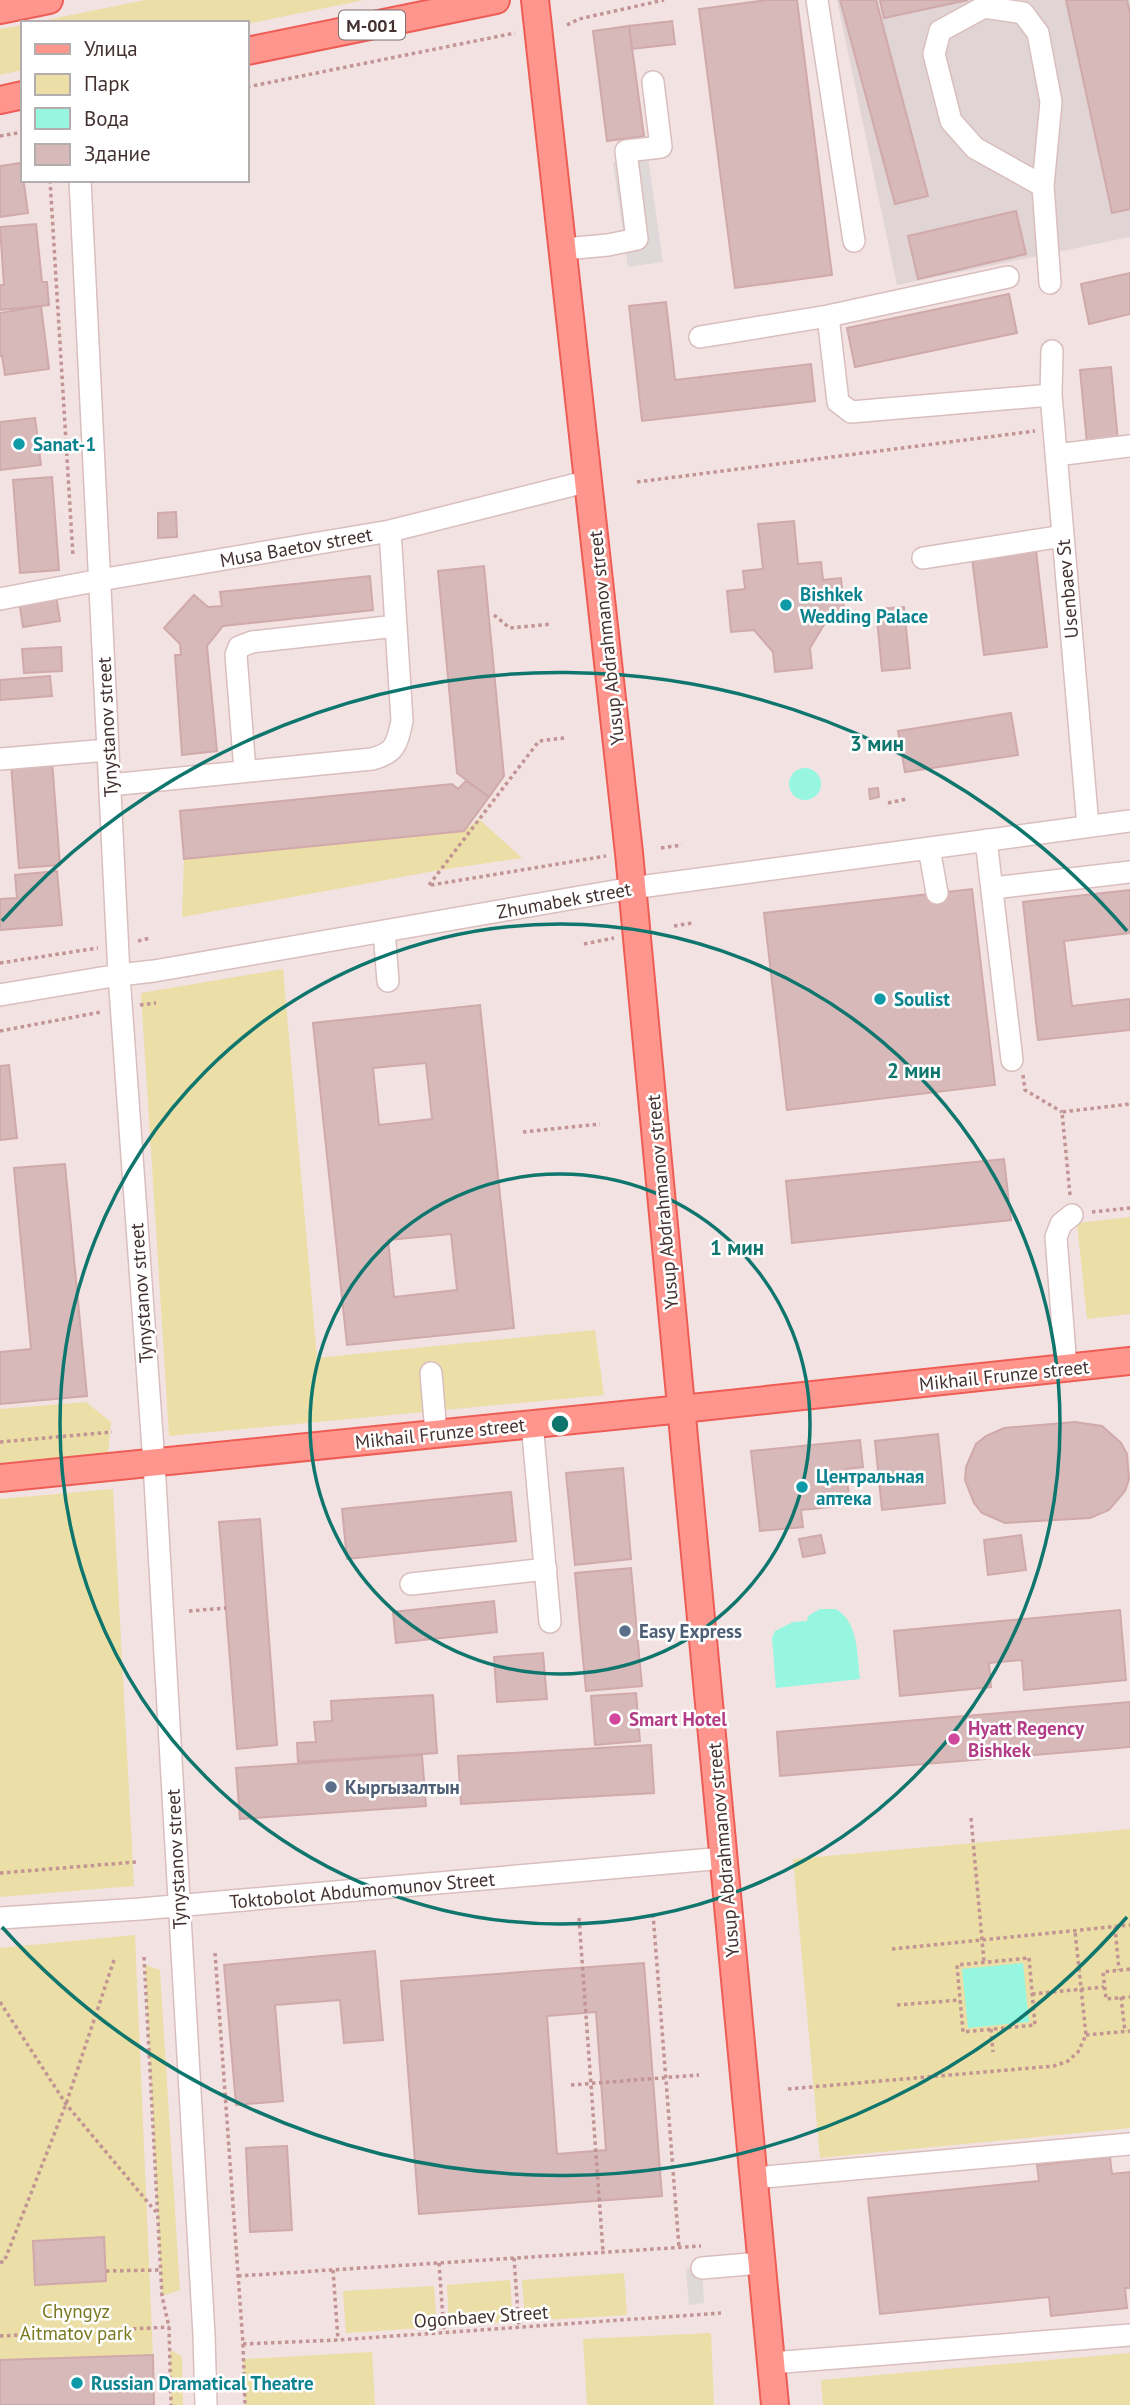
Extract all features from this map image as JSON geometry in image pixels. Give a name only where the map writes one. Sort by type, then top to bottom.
[{"type":"main road","points":[[3,6],[49,0]]},
{"type":"main road","name":"М-001","points":[[248,51],[496,0]]},
{"type":"main road","name":"Yusup Abdrahmanov street","points":[[536,0],[632,888],[775,2405]]},
{"type":"main road","points":[[0,100],[21,95]]},
{"type":"main road","name":"Mikhail Frunze street","points":[[0,1478],[1130,1361]]},
{"type":"street","points":[[817,0],[854,241]]},
{"type":"street","points":[[1043,186],[975,148],[951,121],[934,54],[940,32],[984,7],[1023,13],[1038,33],[1051,102],[1043,186],[1050,283]]},
{"type":"street","points":[[564,249],[637,239],[626,152],[661,147],[653,82]]},
{"type":"street","name":"Tynystanov street","points":[[80,182],[119,975],[154,1463],[206,2405]]},
{"type":"street","points":[[700,337],[828,316],[1008,276]]},
{"type":"street","points":[[828,316],[838,402],[851,411],[1051,395]]},
{"type":"street","name":"Usenbaev St","points":[[1052,351],[1051,395],[1088,826]]},
{"type":"street","points":[[1056,455],[1130,446]]},
{"type":"street","name":"Musa Baetov street","points":[[0,599],[390,531],[589,481]]},
{"type":"street","points":[[110,785],[372,758],[385,756],[392,750],[398,741],[402,721],[390,531]]},
{"type":"street","points":[[923,558],[1063,536]]},
{"type":"street","points":[[245,771],[236,655],[239,648],[252,642],[396,626]]},
{"type":"street","points":[[0,759],[108,750]]},
{"type":"street","name":"Zhumabek street","points":[[0,995],[632,888],[1130,821]]},
{"type":"street","points":[[986,840],[1018,1065]]},
{"type":"street","points":[[929,848],[937,893]]},
{"type":"street","points":[[993,888],[1130,872]]},
{"type":"street","points":[[384,931],[388,981]]},
{"type":"street","points":[[1066,1368],[1056,1237],[1061,1224],[1072,1215]]},
{"type":"street","points":[[431,1373],[436,1433]]},
{"type":"street","points":[[532,1423],[550,1622]]},
{"type":"street","points":[[411,1584],[546,1569]]},
{"type":"street","name":"Toktobolot Abdumomunov Street","points":[[0,1918],[724,1858]]},
{"type":"street","points":[[753,2178],[1130,2144]]},
{"type":"street","points":[[702,2268],[761,2263]]},
{"type":"street","points":[[771,2363],[1130,2335]]},
{"type":"path","points":[[567,25],[579,19],[664,0]]},
{"type":"path","points":[[248,87],[516,33]]},
{"type":"path","points":[[0,136],[21,132]]},
{"type":"path","points":[[50,182],[73,556]]},
{"type":"path","points":[[637,482],[1054,429]]},
{"type":"path","points":[[494,615],[510,628],[552,624]]},
{"type":"path","points":[[564,738],[539,741],[491,799],[429,885],[607,856]]},
{"type":"path","points":[[888,803],[906,799]]},
{"type":"path","points":[[661,848],[682,845]]},
{"type":"path","points":[[674,926],[692,923]]},
{"type":"path","points":[[584,944],[616,937]]},
{"type":"path","points":[[138,941],[150,938]]},
{"type":"path","points":[[0,963],[108,947]]},
{"type":"path","points":[[138,1006],[156,1003]]},
{"type":"path","points":[[0,1031],[106,1011]]},
{"type":"path","points":[[1018,1065],[1025,1090],[1062,1112],[1130,1104]]},
{"type":"path","points":[[1062,1112],[1072,1215],[1130,1208]]},
{"type":"path","points":[[523,1132],[600,1124]]},
{"type":"path","points":[[0,1442],[112,1432]]},
{"type":"path","points":[[189,1611],[226,1608]]},
{"type":"path","points":[[971,1818],[984,1962]]},
{"type":"path","points":[[0,1873],[136,1862]]},
{"type":"path","points":[[653,1914],[679,2247]]},
{"type":"path","points":[[579,1919],[603,2252]]},
{"type":"path","points":[[892,1949],[1130,1925]]},
{"type":"path","points":[[1115,1927],[1119,1970]]},
{"type":"path","points":[[788,2089],[1054,2066],[1068,2061],[1078,2052],[1086,2035],[1075,1931]]},
{"type":"path","points":[[215,1953],[245,2405]]},
{"type":"path","points":[[144,1957],[162,2296],[169,2327],[171,2405]]},
{"type":"path","points":[[1029,1958],[1035,2025],[963,2032],[957,1965],[984,1962],[1029,1958]]},
{"type":"path","points":[[0,2262],[4,2262],[66,2104],[114,1960]]},
{"type":"path","points":[[1130,1969],[1103,1972],[1106,1999],[1130,1997]]},
{"type":"path","points":[[1032,1994],[1104,1987]]},
{"type":"path","points":[[1086,2035],[1127,2031],[1121,1997]]},
{"type":"path","points":[[897,2005],[960,2000]]},
{"type":"path","points":[[0,2002],[66,2104],[158,2214]]},
{"type":"path","points":[[991,2029],[993,2052]]},
{"type":"path","points":[[571,2085],[699,2075]]},
{"type":"path","points":[[238,2276],[702,2246]]},
{"type":"path","points":[[514,2258],[519,2328]]},
{"type":"path","points":[[439,2263],[444,2333]]},
{"type":"path","points":[[106,2271],[161,2270]]},
{"type":"path","points":[[333,2270],[338,2340]]},
{"type":"path","name":"Ogonbaev Street","points":[[243,2344],[721,2314]]},
{"type":"path","points":[[0,2336],[169,2327]]},
{"type":"shaded area","points":[[837,0],[1130,0],[1130,237],[897,285]]},
{"type":"shaded area","points":[[648,158],[663,262],[628,267],[613,163]]},
{"type":"shaded area","points":[[702,2268],[704,2303],[689,2305],[686,2269]]},
{"type":"green space","points":[[145,0],[364,0],[248,24],[248,21],[42,21]]},
{"type":"green space","points":[[21,25],[21,70],[0,75],[0,29]]},
{"type":"green space","points":[[479,819],[522,858],[440,870],[182,917],[184,859],[464,831]]},
{"type":"green space","points":[[283,969],[317,1358],[595,1330],[604,1395],[169,1436],[141,993]]},
{"type":"green space","points":[[1130,1217],[1130,1314],[1087,1319],[1077,1223]]},
{"type":"green space","points":[[86,1402],[111,1422],[108,1453],[0,1463],[0,1409]]},
{"type":"green space","points":[[113,1489],[134,1886],[0,1897],[0,1499]]},
{"type":"green space","points":[[1130,1829],[1130,2128],[820,2158],[793,1859]]},
{"type":"green space","name":"Chyngyz Aitmatov park","points":[[135,1935],[155,2405],[0,2405],[0,1948]]},
{"type":"green space","points":[[145,1965],[160,1970],[180,2290],[162,2296]]},
{"type":"green space","points":[[624,2273],[627,2315],[525,2321],[522,2280]]},
{"type":"green space","points":[[510,2280],[513,2322],[449,2326],[447,2285]]},
{"type":"green space","points":[[434,2286],[437,2327],[346,2333],[343,2291]]},
{"type":"green space","points":[[711,2333],[714,2405],[587,2405],[583,2339]]},
{"type":"green space","points":[[170,2350],[182,2356],[183,2405],[171,2405]]},
{"type":"green space","points":[[372,2352],[375,2405],[245,2405],[243,2359]]},
{"type":"green space","points":[[1130,2353],[1130,2405],[823,2405],[821,2380]]},
{"type":"water","points":[[805,768],[816,773],[821,784],[816,795],[805,800],[794,795],[789,784],[794,773]]},
{"type":"water","points":[[820,1609],[836,1609],[849,1622],[856,1640],[860,1679],[776,1688],[772,1638],[775,1631],[793,1622],[807,1621],[808,1616]]},
{"type":"water","points":[[1023,1963],[1029,2022],[968,2028],[962,1969]]},
{"type":"building","points":[[767,0],[797,0],[832,275],[735,288],[699,9]]},
{"type":"building","points":[[840,0],[876,0],[928,196],[895,204]]},
{"type":"building","points":[[880,0],[968,0],[884,18]]},
{"type":"building","points":[[1066,0],[1127,0],[1130,13],[1130,209],[1112,213]]},
{"type":"building","points":[[672,21],[675,44],[632,49],[629,26]]},
{"type":"building","points":[[629,26],[644,136],[607,141],[593,31]]},
{"type":"building","points":[[21,163],[21,182],[24,182],[28,213],[0,217],[0,166]]},
{"type":"building","points":[[1016,211],[1026,254],[918,279],[908,236]]},
{"type":"building","points":[[36,224],[42,282],[47,282],[49,305],[0,310],[0,285],[4,285],[0,227]]},
{"type":"building","points":[[1130,273],[1130,314],[1089,324],[1081,284]]},
{"type":"building","points":[[1009,294],[1017,333],[855,367],[847,328]]},
{"type":"building","points":[[666,302],[675,380],[811,364],[815,401],[642,421],[629,306]]},
{"type":"building","points":[[41,306],[49,369],[5,375],[0,356],[0,313]]},
{"type":"building","points":[[1111,367],[1118,441],[1087,444],[1080,370]]},
{"type":"building","name":"Sanat-1","points":[[35,418],[41,465],[0,470],[0,422]]},
{"type":"building","points":[[52,477],[59,570],[20,573],[13,480]]},
{"type":"building","points":[[176,512],[177,537],[158,538],[158,513]]},
{"type":"building","name":"Bishkek Wedding Palace","points":[[794,521],[798,564],[821,562],[823,580],[841,578],[845,620],[825,623],[810,648],[812,668],[775,672],[773,652],[754,630],[731,632],[727,591],[745,589],[743,571],[763,569],[758,524]]},
{"type":"building","points":[[1036,550],[1047,647],[984,655],[972,558]]},
{"type":"building","points":[[484,566],[504,776],[489,797],[457,773],[438,571]]},
{"type":"building","points":[[370,576],[373,610],[223,626],[207,646],[217,751],[182,755],[175,655],[181,655],[180,644],[164,628],[194,595],[208,607],[222,606],[220,592]]},
{"type":"building","points":[[56,595],[60,621],[23,627],[19,601]]},
{"type":"building","points":[[904,607],[910,668],[882,671],[876,609]]},
{"type":"building","points":[[61,647],[62,671],[24,673],[22,649]]},
{"type":"building","points":[[50,676],[52,696],[0,700],[0,680]]},
{"type":"building","points":[[1011,713],[1018,755],[905,772],[898,731]]},
{"type":"building","points":[[52,761],[60,865],[19,868],[11,764]]},
{"type":"building","points":[[466,781],[489,797],[464,831],[184,859],[180,811],[452,784],[458,789]]},
{"type":"building","points":[[878,788],[879,797],[870,799],[869,789]]},
{"type":"building","points":[[57,871],[62,925],[0,930],[0,899],[17,898],[15,875]]},
{"type":"building","name":"Soulist","points":[[972,889],[995,1085],[787,1110],[764,913]]},
{"type":"building","points":[[1130,890],[1130,933],[1064,941],[1072,1006],[1130,999],[1130,1030],[1038,1040],[1023,902]]},
{"type":"building","points":[[480,1005],[514,1328],[347,1345],[313,1023]],"holes":[[[426,1063],[432,1119],[379,1125],[373,1068]],[[451,1234],[457,1290],[394,1297],[388,1240]]]},
{"type":"building","points":[[9,1065],[17,1138],[0,1140],[0,1066]]},
{"type":"building","points":[[1004,1159],[1011,1220],[792,1243],[786,1181]]},
{"type":"building","points":[[65,1164],[87,1396],[0,1404],[0,1352],[31,1349],[14,1168]]},
{"type":"building","points":[[1075,1422],[1102,1426],[1121,1443],[1127,1454],[1129,1479],[1125,1491],[1109,1510],[1090,1518],[1005,1523],[982,1513],[974,1503],[965,1480],[966,1467],[976,1444],[1004,1428]]},
{"type":"building","points":[[938,1434],[945,1503],[882,1510],[875,1441]]},
{"type":"building","name":"Центральная аптека","points":[[860,1440],[863,1467],[846,1469],[850,1505],[801,1510],[803,1527],[760,1531],[751,1451]]},
{"type":"building","points":[[623,1468],[631,1559],[575,1565],[566,1473]]},
{"type":"building","points":[[511,1492],[516,1541],[347,1559],[342,1509]]},
{"type":"building","points":[[260,1519],[277,1745],[237,1749],[219,1522]]},
{"type":"building","points":[[821,1535],[825,1553],[803,1557],[799,1539]]},
{"type":"building","points":[[1021,1535],[1026,1570],[988,1575],[984,1540]]},
{"type":"building","points":[[631,1568],[642,1686],[586,1691],[575,1573]]},
{"type":"building","points":[[494,1601],[497,1632],[396,1643],[393,1612]]},
{"type":"building","points":[[1120,1610],[1126,1680],[1024,1690],[1022,1660],[989,1663],[991,1687],[900,1696],[894,1631]]},
{"type":"building","points":[[543,1653],[547,1699],[497,1702],[494,1657]]},
{"type":"building","name":"Smart Hotel","points":[[636,1693],[640,1741],[595,1745],[591,1696]]},
{"type":"building","points":[[433,1695],[437,1753],[298,1762],[297,1743],[316,1742],[314,1722],[332,1721],[331,1701]]},
{"type":"building","name":"Hyatt Regency Bishkek","points":[[1130,1702],[1130,1747],[780,1776],[777,1732]]},
{"type":"building","points":[[651,1745],[654,1793],[461,1804],[458,1756]]},
{"type":"building","name":"Кыргызалтын","points":[[422,1755],[426,1806],[240,1819],[236,1768]]},
{"type":"building","points":[[375,1951],[383,2040],[344,2043],[340,2000],[275,2005],[283,2101],[236,2105],[224,1965]]},
{"type":"building","points":[[644,1963],[662,2196],[419,2214],[401,1981]],"holes":[[[596,2012],[606,2150],[557,2154],[547,2016]]]},
{"type":"building","points":[[287,2146],[292,2230],[250,2232],[246,2148]]},
{"type":"building","points":[[1110,2157],[1112,2174],[1130,2172],[1130,2288],[1125,2288],[1127,2308],[1051,2316],[1049,2297],[880,2314],[868,2198],[1039,2181],[1037,2165]]},
{"type":"building","points":[[104,2237],[106,2281],[35,2285],[33,2241]]},
{"type":"building","name":"Russian Dramatical Theatre","points":[[153,2355],[154,2405],[0,2405],[0,2360]]},
{"type":"place","name":"Sanat-1","points":[[19,444]]},
{"type":"place","name":"Bishkek Wedding Palace","points":[[786,605]]},
{"type":"place","name":"Soulist","points":[[880,999]]},
{"type":"place","name":"Центральная аптека","points":[[802,1487]]},
{"type":"place","name":"Easy Express","points":[[625,1631]]},
{"type":"place","name":"Smart Hotel","points":[[615,1719]]},
{"type":"place","name":"Hyatt Regency Bishkek","points":[[954,1739]]},
{"type":"place","name":"Кыргызалтын","points":[[331,1787]]},
{"type":"place","name":"Russian Dramatical Theatre","points":[[77,2383]]}]
